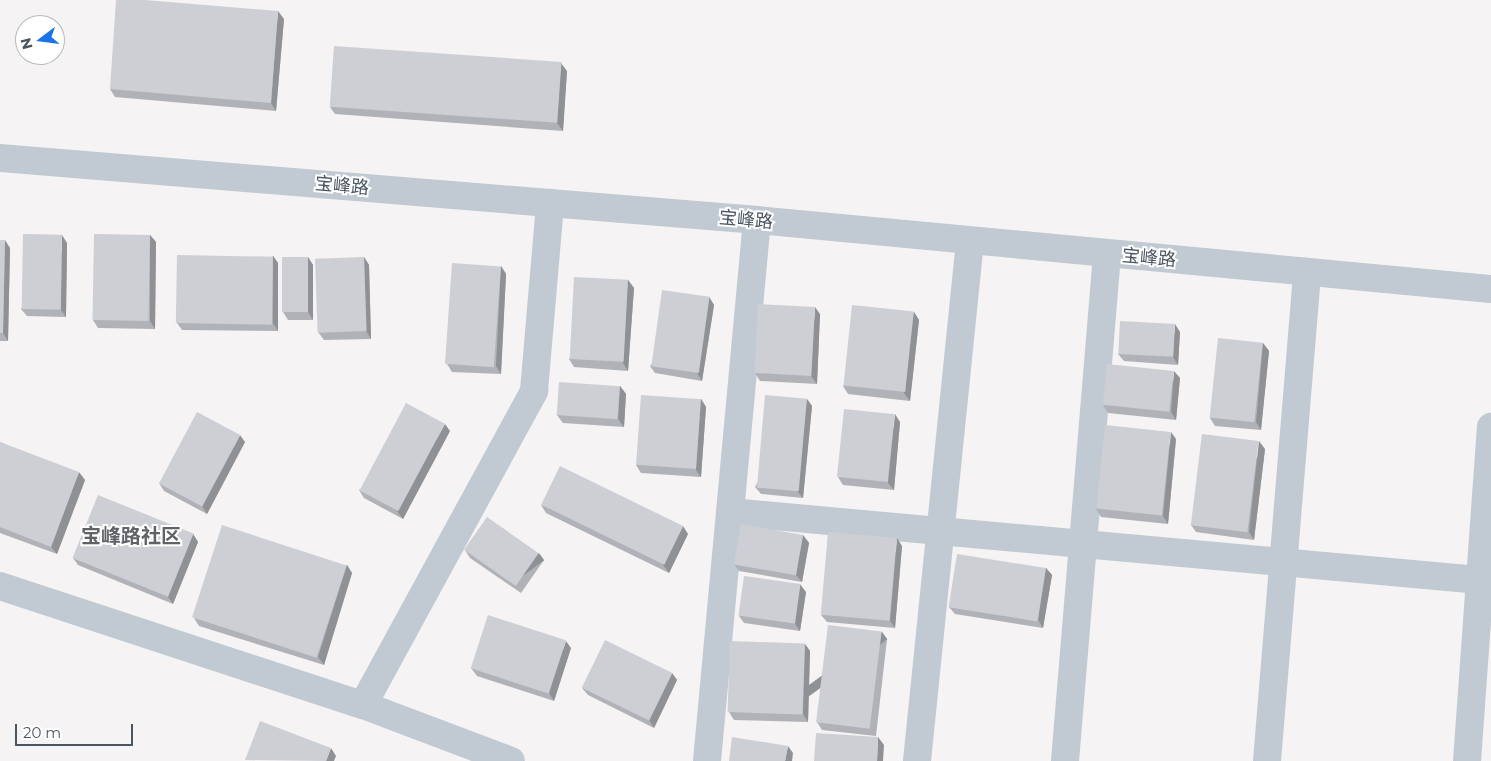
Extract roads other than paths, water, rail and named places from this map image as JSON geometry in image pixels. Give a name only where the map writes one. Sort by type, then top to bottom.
[{"type":"street","name":"宝峰路","points":[[0,158],[757,220],[1491,289]]},
{"type":"street","points":[[363,705],[534,391],[550,203]]},
{"type":"street","points":[[708,761],[757,220]]},
{"type":"street","points":[[917,761],[970,241]]},
{"type":"street","points":[[1066,761],[1107,254]]},
{"type":"street","points":[[1266,761],[1307,272]]},
{"type":"street","points":[[1467,761],[1486,580],[1491,427]]},
{"type":"street","points":[[730,512],[1486,580]]},
{"type":"street","points":[[0,586],[363,705],[511,761]]},
{"type":"district","name":"宝峰路社区","points":[[131,536]]}]
